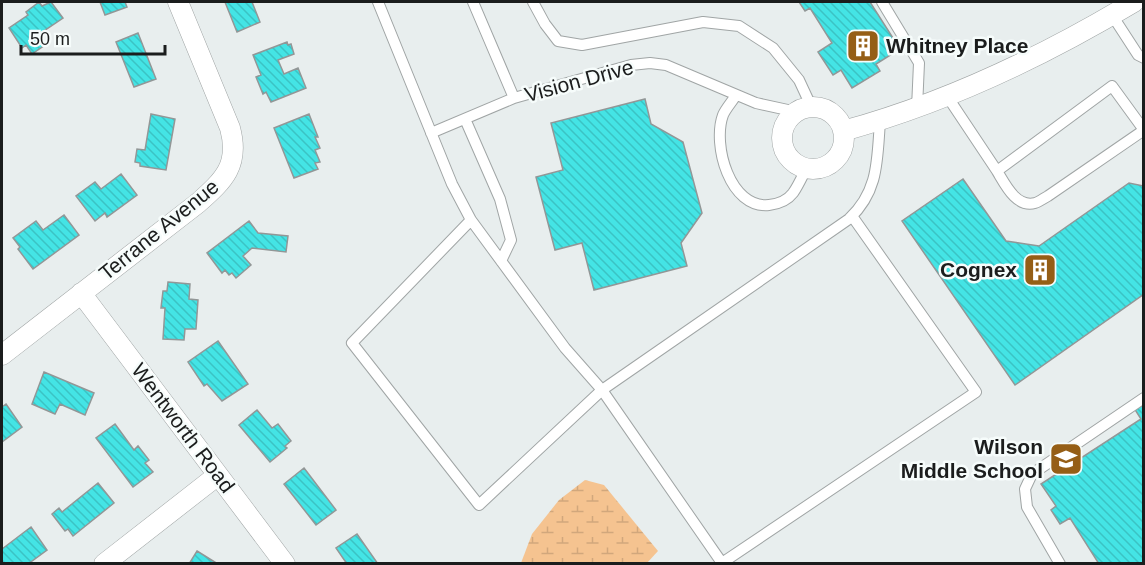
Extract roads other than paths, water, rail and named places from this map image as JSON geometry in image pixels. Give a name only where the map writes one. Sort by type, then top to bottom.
[{"type":"street","name":"Terrane Avenue","points":[[2,355],[212,191],[229,169],[234,156],[234,142],[230,128],[177,2]]},
{"type":"street","points":[[805,110],[789,119],[784,128],[782,138],[784,149],[797,165],[806,169],[817,169],[827,166],[841,152],[844,142],[843,131],[880,121],[947,96],[1065,40],[1134,2]]},
{"type":"street","name":"Vision Drive","points":[[805,110],[825,110],[840,122],[843,131]]},
{"type":"street","name":"Wentworth Road","points":[[81,293],[285,564]]},
{"type":"street","points":[[104,564],[218,475]]},
{"type":"lane","points":[[378,2],[452,184],[471,220],[566,348],[602,390],[722,563],[976,392],[852,216]]},
{"type":"lane","points":[[473,2],[514,98]]},
{"type":"lane","points":[[533,2],[558,41],[582,45],[703,22],[739,26],[773,48],[799,80],[805,110]]},
{"type":"lane","points":[[882,2],[919,63],[918,108]]},
{"type":"lane","points":[[1112,15],[1138,55],[1143,58]]},
{"type":"lane","name":"Vision Drive","points":[[431,133],[514,98],[630,65],[650,63],[682,70],[756,103],[805,110]]},
{"type":"lane","points":[[947,96],[1011,194],[1024,203],[1035,204],[1143,130],[1112,86],[997,171]]},
{"type":"lane","points":[[736,95],[723,115],[720,134],[722,156],[730,179],[742,195],[761,206],[778,204],[792,194],[806,169]]},
{"type":"lane","points":[[465,119],[503,209],[511,240],[501,261]]},
{"type":"lane","points":[[471,220],[352,343],[479,505],[602,390],[852,216],[868,198],[873,182],[880,121]]},
{"type":"lane","points":[[1060,564],[1027,507],[1025,489],[1032,474],[1143,398]]},
{"type":"place","name":"Whitney Place","points":[[863,46]]},
{"type":"place","name":"Cognex","points":[[1040,270]]},
{"type":"place","name":"Wilson Middle School","points":[[1066,459]]}]
